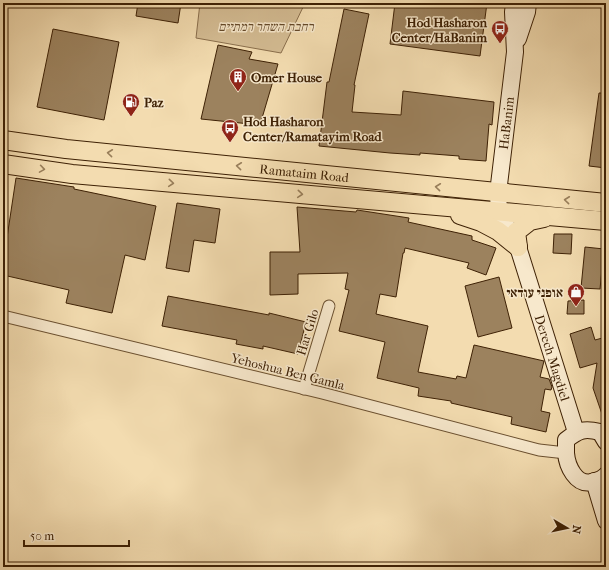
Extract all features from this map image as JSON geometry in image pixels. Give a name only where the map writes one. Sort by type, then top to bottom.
[{"type":"main road","name":"HaBanim","points":[[498,193],[515,52],[514,3]]},
{"type":"main road","name":"HaBanim","points":[[515,52],[527,12],[528,3]]},
{"type":"main road","name":"Ramataim Road","points":[[3,140],[66,148],[606,203]]},
{"type":"main road","name":"Ramataim Road","points":[[3,164],[72,174],[606,221]]},
{"type":"main road","name":"Derech Magdiel","points":[[498,193],[499,212],[518,247],[576,432]]},
{"type":"main road","points":[[435,206],[481,222],[498,231],[518,247]]},
{"type":"main road","points":[[518,247],[516,232],[530,221],[550,217]]},
{"type":"main road","points":[[606,442],[600,432],[588,429],[576,432],[566,440],[566,454],[572,473],[577,479],[588,483],[600,478],[606,521]]},
{"type":"street","name":"Har Gilo","points":[[304,389],[329,306]]},
{"type":"street","name":"Yehoshua Ben Gamla","points":[[3,316],[304,389],[539,450],[566,454]]},
{"type":"green space","name":"רחבת השחר רמתיים","points":[[200,3],[305,3],[281,53],[196,38]]},
{"type":"building","points":[[138,3],[181,3],[178,23],[136,16]]},
{"type":"building","points":[[395,3],[487,3],[480,56],[390,44]]},
{"type":"building","points":[[344,9],[369,14],[354,85],[352,112],[401,115],[403,91],[494,102],[492,125],[489,124],[486,161],[459,159],[459,156],[420,153],[420,155],[390,153],[319,146],[327,82],[329,82]]},
{"type":"building","points":[[53,29],[119,42],[104,120],[37,107]]},
{"type":"building","name":"Omer House","points":[[218,45],[252,52],[249,59],[278,64],[260,125],[201,119]]},
{"type":"building","points":[[599,93],[606,93],[606,168],[589,166]]},
{"type":"building","points":[[16,178],[74,187],[74,189],[156,206],[145,260],[125,255],[112,313],[66,303],[69,290],[3,275],[3,250],[5,251]]},
{"type":"building","points":[[177,203],[220,209],[215,243],[194,240],[189,272],[166,268]]},
{"type":"building","points":[[297,207],[356,212],[357,210],[409,218],[408,222],[472,236],[472,240],[496,248],[486,275],[467,268],[469,263],[405,248],[396,297],[380,294],[376,314],[428,326],[418,372],[456,379],[457,376],[466,378],[474,345],[544,361],[540,377],[549,379],[552,387],[551,390],[545,389],[541,411],[550,413],[546,432],[511,424],[512,417],[451,403],[451,401],[418,396],[419,388],[377,378],[385,342],[339,331],[349,290],[345,289],[348,273],[298,274],[298,294],[270,295],[270,252],[300,252]]},
{"type":"building","points":[[554,234],[572,234],[571,254],[553,253]]},
{"type":"building","points":[[585,247],[604,249],[600,289],[581,288]]},
{"type":"building","points":[[499,277],[512,328],[478,337],[465,286]]},
{"type":"building","points":[[168,296],[269,315],[269,313],[306,322],[298,354],[263,346],[263,349],[236,344],[237,340],[162,326]]},
{"type":"building","name":"אופני עודאי","points":[[584,300],[584,314],[567,314],[568,301]]},
{"type":"building","points":[[591,327],[595,340],[606,337],[606,419],[604,420],[593,388],[597,363],[580,368],[570,334]]},
{"type":"place","name":"Hod Hasharon Center/HaBanim","points":[[500,44]]},
{"type":"place","name":"Omer House","points":[[238,92]]},
{"type":"place","name":"Paz","points":[[131,117]]},
{"type":"place","name":"Hod Hasharon Center/Ramatayim Road","points":[[230,143]]},
{"type":"place","name":"אופני עודאי","points":[[576,307]]}]
